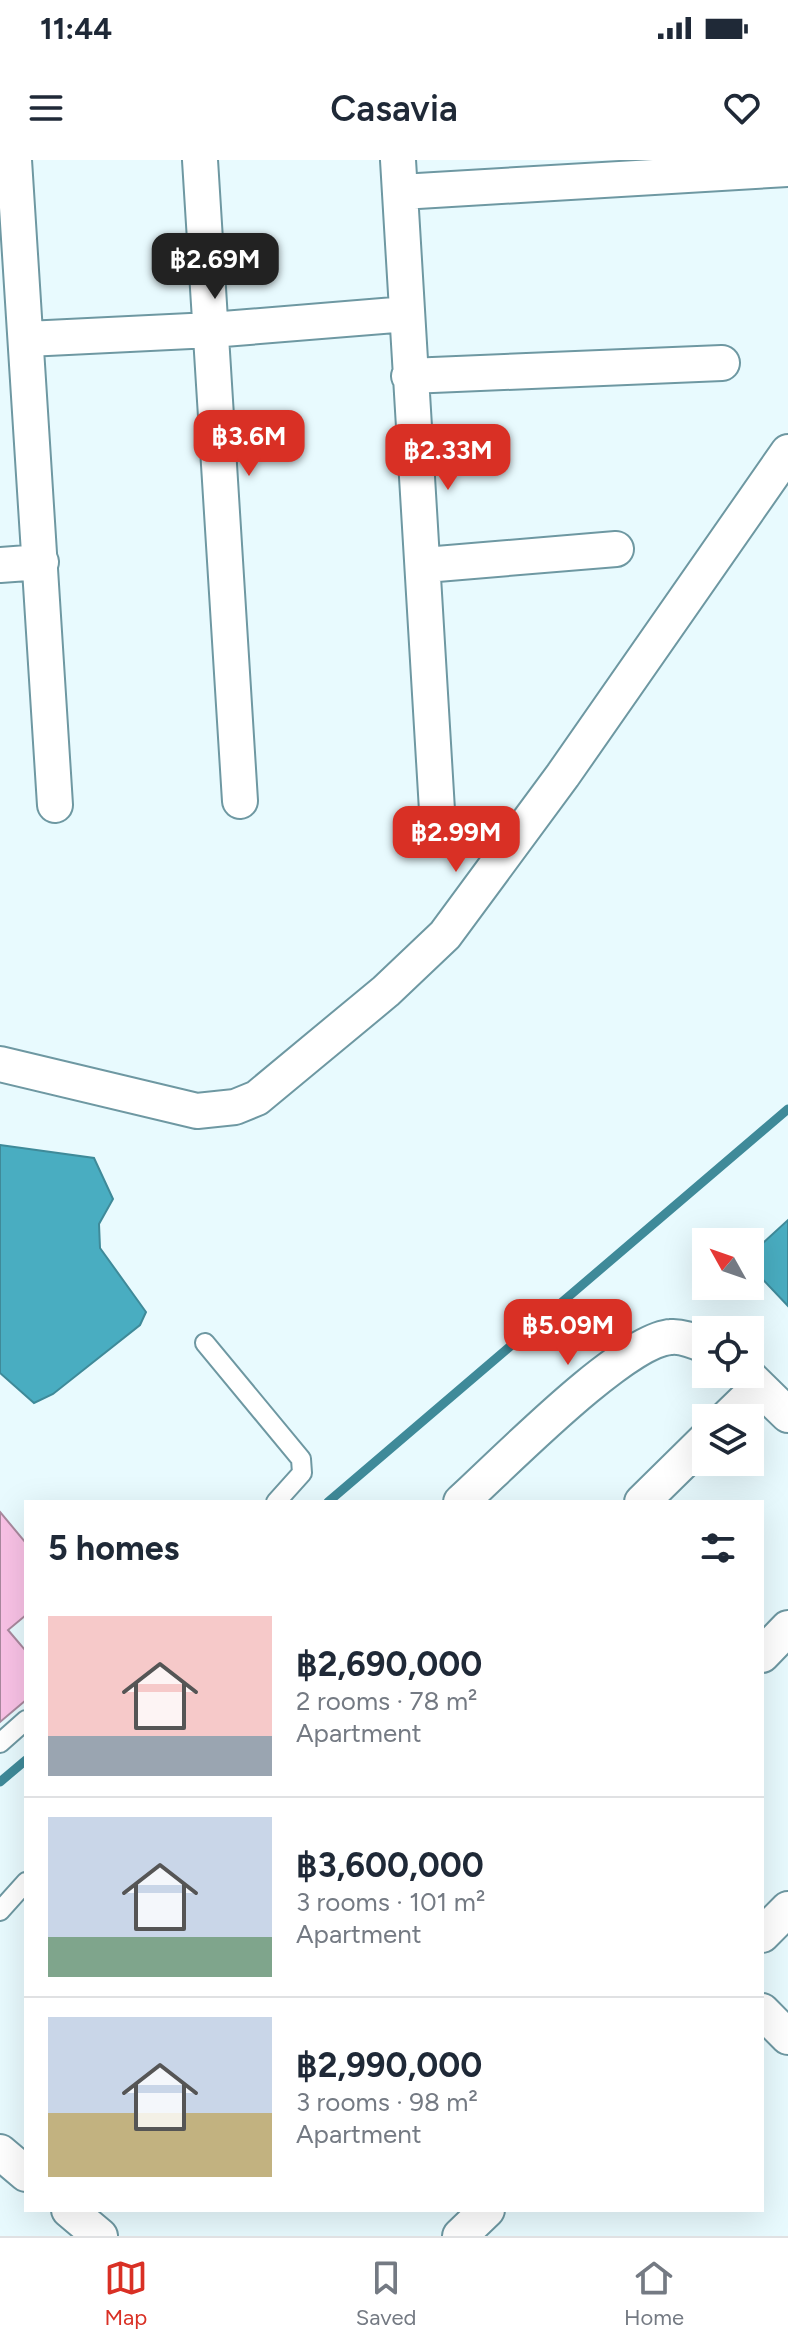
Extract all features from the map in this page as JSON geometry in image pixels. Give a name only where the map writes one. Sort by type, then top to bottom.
[{"type":"street","points":[[14,160],[55,805]]},
{"type":"street","points":[[200,160],[240,801]]},
{"type":"street","points":[[438,827],[425,565],[409,376],[400,176],[788,169]]},
{"type":"street","points":[[27,339],[211,330],[407,314]]},
{"type":"street","points":[[409,376],[722,363]]},
{"type":"street","points":[[0,1064],[197,1111],[215,1112],[257,1098],[295,1070],[397,981],[453,926],[788,452]]},
{"type":"street","points":[[425,565],[616,549]]},
{"type":"street","points":[[0,565],[41,562]]},
{"type":"street","points":[[463,1500],[613,1366],[644,1344],[672,1337],[692,1342]]},
{"type":"street","points":[[760,1388],[788,1415]]},
{"type":"street","points":[[644,1500],[692,1453]]},
{"type":"street","points":[[764,1653],[788,1628]]},
{"type":"street","points":[[764,1933],[788,1909]]},
{"type":"street","points":[[764,2013],[788,2037]]},
{"type":"street","points":[[0,2152],[24,2172]]},
{"type":"street","points":[[71,2212],[100,2236]]},
{"type":"street","points":[[460,2236],[485,2212]]},
{"type":"lane","points":[[205,1343],[301,1459],[302,1473],[278,1500]]},
{"type":"lane","points":[[0,1743],[24,1722]]},
{"type":"lane","points":[[0,1911],[24,1884]]},
{"type":"water","points":[[0,1145],[94,1158],[113,1199],[99,1224],[100,1248],[146,1312],[140,1325],[53,1394],[34,1403],[0,1373]]},
{"type":"water","points":[[788,1220],[788,1306],[764,1281],[764,1242]]},
{"type":"building","points":[[0,1512],[24,1541],[24,1617],[8,1630],[24,1649],[24,1702],[0,1722]]},
{"type":"waterway","points":[[330,1500],[788,1109]]},
{"type":"waterway","points":[[0,1782],[24,1762]]}]
